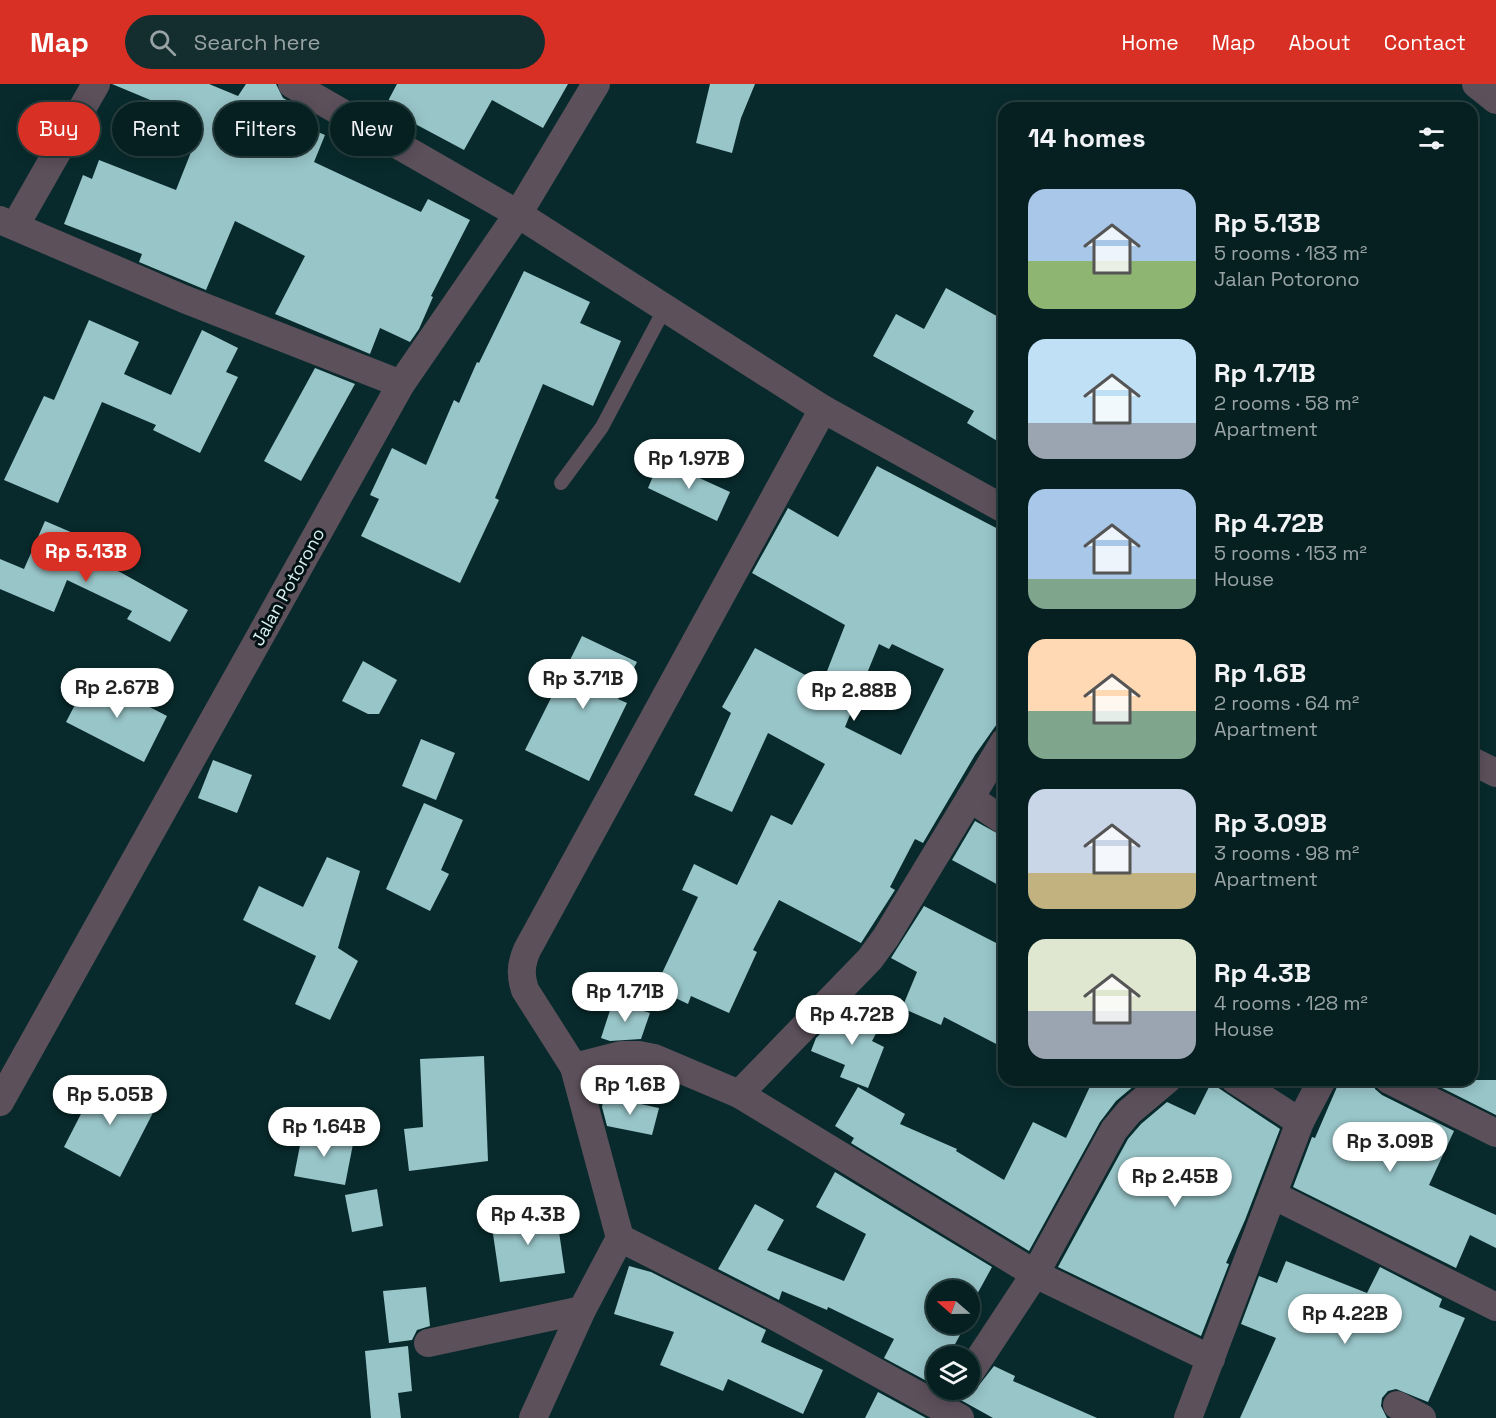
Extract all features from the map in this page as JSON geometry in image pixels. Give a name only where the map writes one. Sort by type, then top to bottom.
[{"type":"street","points":[[96,84],[8,223],[184,299],[401,384]]},
{"type":"street","points":[[292,84],[518,214],[823,409],[998,506]]},
{"type":"street","name":"Jalan Potorono","points":[[0,1102],[401,384],[518,214],[596,84]]},
{"type":"street","points":[[1476,84],[1496,100]]},
{"type":"street","points":[[534,1418],[582,1310],[620,1238],[574,1067],[525,990],[521,978],[522,964],[527,950],[823,409]]},
{"type":"street","points":[[739,1095],[870,959],[886,937],[998,752]]},
{"type":"street","points":[[1478,764],[1496,773]]},
{"type":"street","points":[[970,798],[998,817]]},
{"type":"street","points":[[574,1067],[621,1055],[639,1055],[654,1058],[739,1095],[1035,1274],[1211,1359]]},
{"type":"street","points":[[980,1357],[1035,1274],[1120,1121],[1160,1086]]},
{"type":"street","points":[[1244,1086],[1300,1122]]},
{"type":"street","points":[[1188,1418],[1300,1122],[1319,1086]]},
{"type":"street","points":[[1401,1086],[1496,1133]]},
{"type":"street","points":[[1273,1195],[1496,1307]]},
{"type":"street","points":[[620,1238],[951,1409]]},
{"type":"street","points":[[428,1343],[582,1310]]},
{"type":"street","points":[[1397,1405],[1422,1418]]},
{"type":"lane","points":[[561,483],[602,427],[665,308]]},
{"type":"building","points":[[112,84],[209,84],[238,96],[246,84],[276,84],[283,98],[290,102],[214,102],[214,156],[316,156],[314,162],[421,212],[428,199],[470,220],[431,296],[433,297],[419,329],[410,342],[380,328],[370,354],[275,314],[305,256],[235,221],[206,290],[139,262],[142,254],[64,224],[83,175],[92,179],[99,160],[176,190],[190,156],[202,156],[202,102],[155,102]]},
{"type":"building","points":[[397,84],[568,84],[543,128],[492,100],[464,150],[415,124],[415,102],[389,102]]},
{"type":"building","points":[[710,84],[755,84],[741,118],[732,153],[696,143]]},
{"type":"building","points":[[318,132],[325,135],[318,152]]},
{"type":"building","points":[[524,271],[590,302],[580,323],[621,341],[593,406],[543,384],[495,498],[499,500],[460,583],[361,536],[379,499],[370,495],[392,448],[426,465],[454,400],[459,403],[477,362],[479,363]]},
{"type":"building","points":[[946,288],[998,317],[998,441],[967,423],[974,411],[873,356],[896,314],[924,329]]},
{"type":"building","points":[[89,320],[139,342],[124,374],[171,395],[202,330],[238,348],[226,372],[238,377],[200,453],[153,430],[156,425],[102,402],[58,503],[4,480],[44,396],[54,400]]},
{"type":"building","points":[[315,368],[355,384],[301,481],[264,461]]},
{"type":"building","points":[[660,460],[730,492],[717,521],[648,488]]},
{"type":"building","points":[[877,466],[998,529],[998,722],[975,755],[923,843],[915,839],[890,887],[895,890],[861,943],[779,900],[753,950],[757,952],[729,1013],[691,996],[688,1004],[655,988],[698,897],[682,890],[694,864],[737,885],[771,815],[792,825],[825,764],[768,733],[732,812],[694,795],[731,713],[722,707],[755,648],[822,684],[845,625],[752,573],[788,508],[838,537]],"holes":[[[879,644],[889,649],[892,644],[944,669],[901,755],[845,727]]]},
{"type":"building","points":[[45,521],[73,533],[66,547],[120,572],[188,610],[170,642],[127,619],[132,611],[67,580],[54,612],[0,589],[0,559],[24,569]]},
{"type":"building","points":[[582,636],[637,662],[618,699],[627,703],[589,781],[525,750]]},
{"type":"building","points":[[363,661],[397,680],[379,714],[368,714],[342,701]]},
{"type":"building","points":[[90,676],[167,716],[144,762],[66,722]]},
{"type":"building","points":[[421,739],[455,753],[436,800],[402,786]]},
{"type":"building","points":[[213,760],[252,775],[237,813],[198,798]]},
{"type":"building","points":[[424,803],[463,820],[441,870],[449,874],[430,911],[386,889]]},
{"type":"building","points":[[975,821],[998,834],[998,885],[952,860]]},
{"type":"building","points":[[327,857],[360,871],[338,948],[358,961],[330,1020],[295,1004],[316,956],[243,920],[259,886],[303,907]]},
{"type":"building","points":[[924,906],[998,944],[998,1045],[944,1017],[941,1025],[902,1008],[917,972],[891,958]]},
{"type":"building","points":[[613,1001],[650,1013],[641,1039],[610,1041],[601,1038]]},
{"type":"building","points":[[846,1008],[882,1022],[872,1041],[884,1047],[868,1088],[840,1077],[845,1065],[811,1051],[816,1038]]},
{"type":"building","points":[[484,1056],[488,1161],[409,1171],[404,1129],[423,1127],[420,1059]]},
{"type":"building","points":[[101,1075],[157,1105],[120,1177],[64,1147]]},
{"type":"building","points":[[1478,1080],[1496,1080],[1496,1115],[1438,1086],[1478,1086]]},
{"type":"building","points":[[1090,1086],[1134,1086],[1116,1101],[1100,1122],[1029,1251],[851,1143],[854,1138],[835,1126],[858,1087],[905,1114],[900,1124],[957,1149],[956,1151],[1004,1180],[1033,1122],[1066,1138]]},
{"type":"building","points":[[1210,1086],[1216,1086],[1280,1129],[1226,1263],[1229,1264],[1201,1336],[1058,1267],[1128,1139],[1141,1124],[1167,1102],[1195,1115]]},
{"type":"building","points":[[1337,1086],[1374,1086],[1382,1095],[1454,1131],[1429,1185],[1496,1215],[1496,1248],[1470,1235],[1456,1268],[1293,1187],[1312,1137],[1315,1138]]},
{"type":"building","points":[[604,1096],[659,1108],[652,1135],[607,1126],[602,1107]]},
{"type":"building","points":[[303,1130],[354,1139],[345,1185],[294,1176]]},
{"type":"building","points":[[835,1172],[992,1267],[980,1289],[980,1280],[926,1280],[926,1334],[960,1335],[954,1346],[926,1346],[926,1381],[884,1358],[894,1339],[828,1307],[827,1310],[782,1291],[779,1300],[718,1269],[755,1204],[784,1220],[767,1250],[844,1281],[866,1234],[816,1207]]},
{"type":"building","points":[[377,1189],[383,1226],[352,1232],[345,1195]]},
{"type":"building","points":[[556,1211],[565,1273],[500,1282],[491,1220]]},
{"type":"building","points":[[1286,1261],[1367,1293],[1380,1267],[1442,1299],[1439,1307],[1465,1318],[1428,1402],[1396,1389],[1388,1391],[1382,1398],[1381,1406],[1387,1418],[1240,1418],[1276,1338],[1241,1324],[1259,1276],[1277,1283]]},
{"type":"building","points":[[629,1266],[651,1272],[766,1330],[761,1342],[823,1370],[803,1414],[728,1379],[723,1391],[660,1365],[674,1332],[614,1314]]},
{"type":"building","points":[[426,1287],[430,1326],[417,1330],[412,1340],[389,1343],[383,1291]]},
{"type":"building","points":[[408,1346],[412,1391],[398,1393],[401,1418],[371,1418],[365,1351]]},
{"type":"building","points":[[994,1366],[1015,1376],[1013,1381],[1097,1418],[993,1418],[961,1400],[980,1400],[980,1384]]},
{"type":"building","points":[[878,1392],[926,1418],[865,1418]]}]
